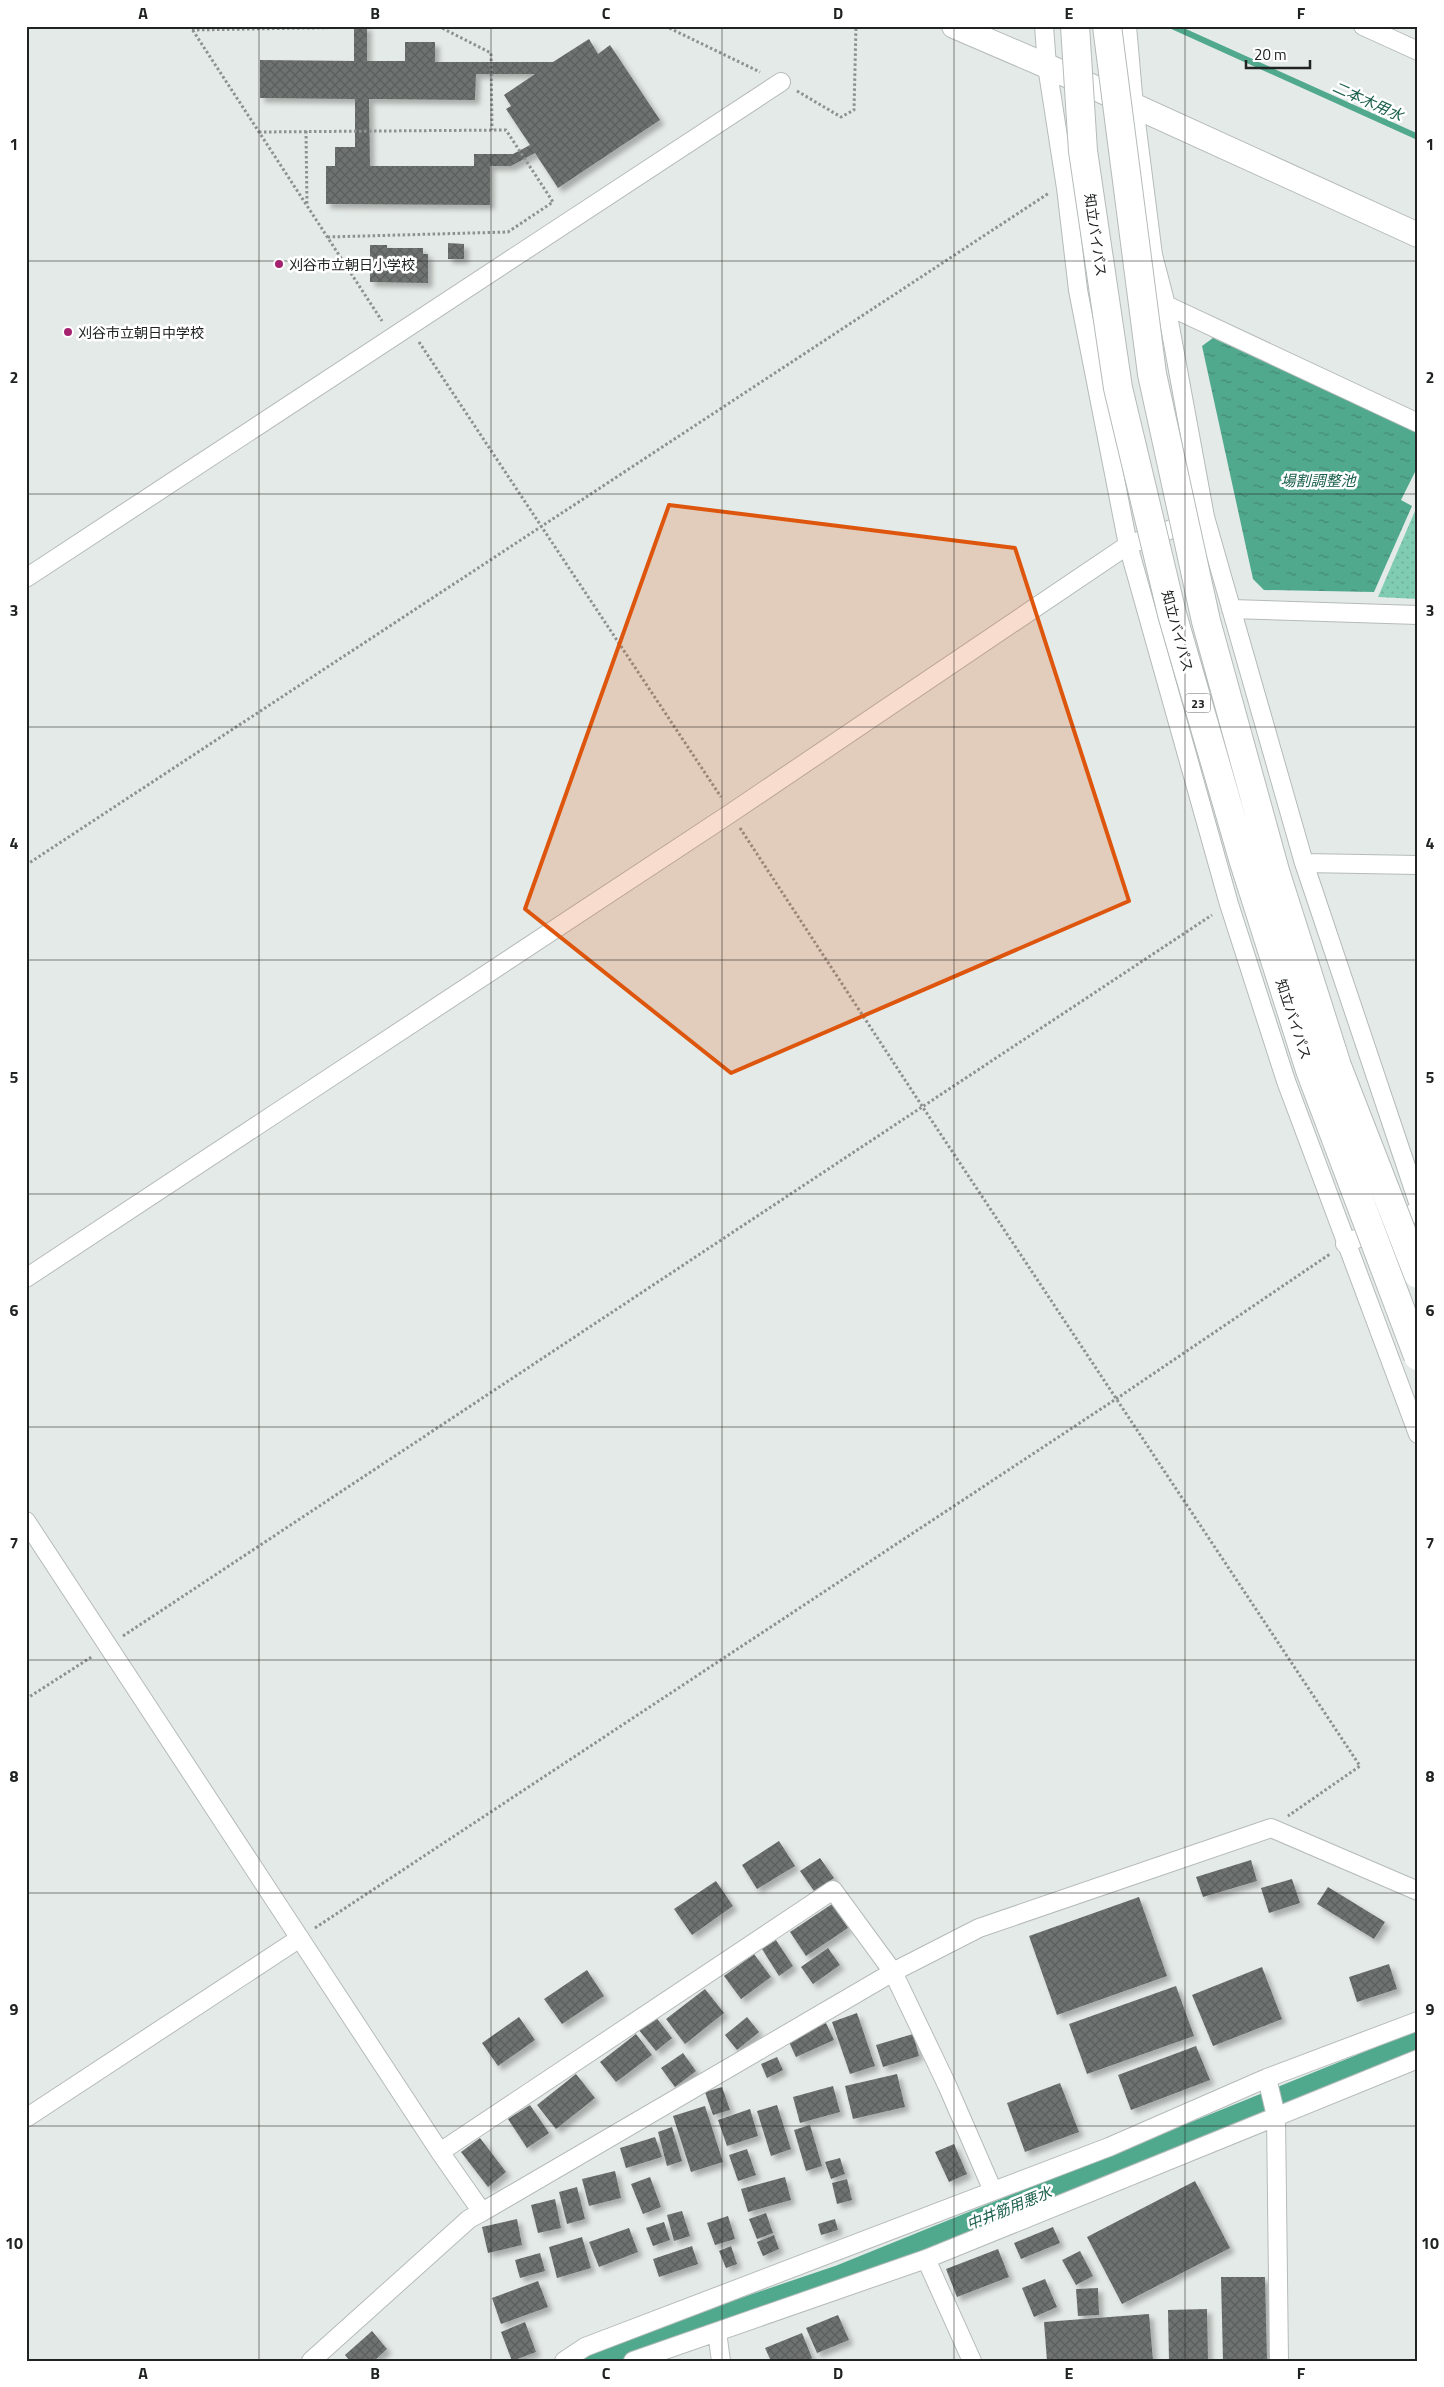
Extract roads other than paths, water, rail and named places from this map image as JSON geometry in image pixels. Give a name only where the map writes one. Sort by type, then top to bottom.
[{"type":"highway","name":"知立バイパス","points":[[1075,26],[1083,151],[1118,388],[1172,614],[1244,862],[1307,1060],[1418,1356]]},
{"type":"highway","name":"知立バイパス","points":[[1107,26],[1152,374],[1206,621],[1275,871],[1337,1066],[1418,1274]]},
{"type":"street","points":[[954,26],[1047,66],[1418,235]]},
{"type":"street","points":[[1044,26],[1057,190],[1128,545],[1229,904],[1286,1081],[1345,1244],[1418,1434]]},
{"type":"street","points":[[1127,26],[1134,106],[1153,255],[1166,305],[1205,517],[1230,610],[1304,863],[1412,1165],[1418,1202]]},
{"type":"street","points":[[1363,26],[1418,51]]},
{"type":"street","points":[[26,578],[781,82]]},
{"type":"street","points":[[1166,305],[1418,423]]},
{"type":"street","points":[[26,1278],[731,813],[1128,545],[1205,517]]},
{"type":"street","points":[[1230,610],[1418,615]]},
{"type":"street","points":[[1304,863],[1418,865]]},
{"type":"street","points":[[1345,1244],[1418,1212]]},
{"type":"street","points":[[26,1521],[440,2152],[482,2212]]},
{"type":"street","points":[[311,2361],[469,2219],[893,1972],[979,1928],[1271,1828],[1418,1891]]},
{"type":"street","points":[[440,2152],[833,1890],[893,1972],[947,2085],[993,2192]]},
{"type":"street","points":[[26,2118],[300,1938]]},
{"type":"street","points":[[564,2361],[584,2347],[993,2192],[1108,2147],[1267,2078],[1418,2022]]},
{"type":"street","points":[[633,2361],[926,2259],[1418,2058]]},
{"type":"street","points":[[1267,2078],[1276,2116],[1279,2361]]},
{"type":"street","points":[[926,2259],[972,2361]]},
{"type":"street","points":[[717,2332],[721,2361]]},
{"type":"water","name":"場割調整池","points":[[1213,338],[1418,431],[1418,466],[1401,500],[1412,506],[1374,592],[1264,590],[1253,579],[1202,346]]},
{"type":"waterway","name":"二本木用水","points":[[1172,26],[1418,137]]},
{"type":"waterway","name":"中井筋用悪水","points":[[595,2361],[600,2357],[840,2276],[1418,2042]]},
{"type":"place","name":"刈谷市立朝日小学校","points":[[279,264]]},
{"type":"place","name":"刈谷市立朝日中学校","points":[[68,332]]}]
